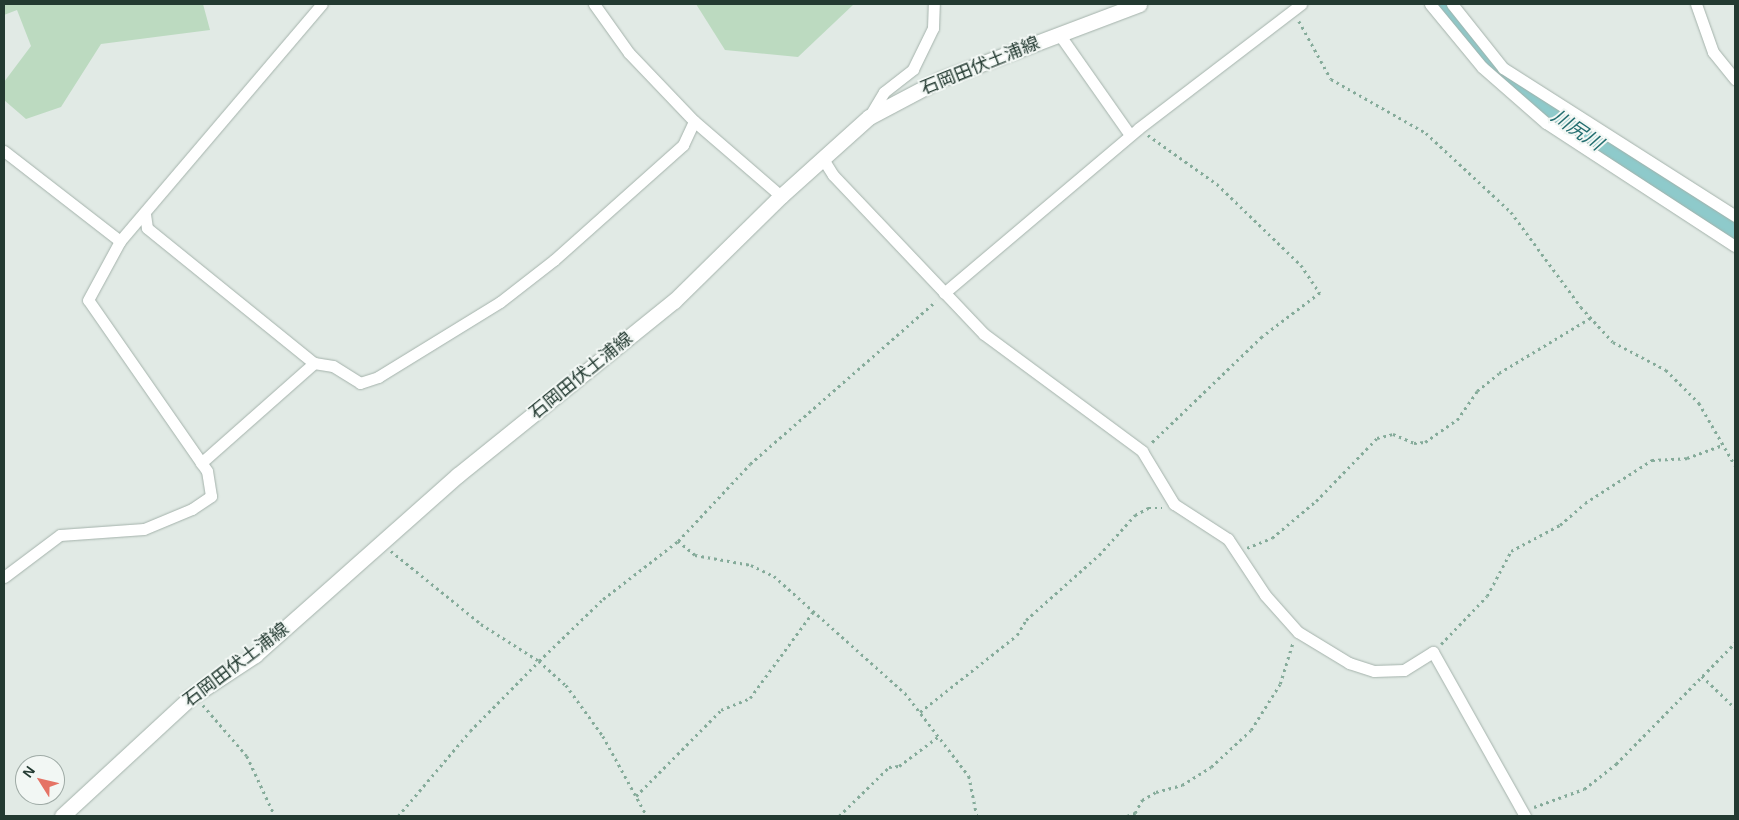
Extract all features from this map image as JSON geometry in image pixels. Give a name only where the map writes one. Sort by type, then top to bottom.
[{"type":"main road","name":"石岡田伏土浦線","points":[[62,816],[191,697],[255,655],[458,475],[674,301],[781,196],[869,117],[941,79],[1139,4]]},
{"type":"street","points":[[4,577],[60,535],[144,529],[192,510],[211,496],[207,471],[88,300],[120,241],[145,214],[322,4]]},
{"type":"street","points":[[594,4],[629,53],[694,121],[781,196]]},
{"type":"street","points":[[869,117],[884,92],[913,69],[933,28],[934,4]]},
{"type":"street","points":[[1430,4],[1482,67],[1546,123],[1735,246]]},
{"type":"street","points":[[1452,4],[1503,68],[1735,216]]},
{"type":"street","points":[[1696,4],[1713,52],[1735,79]]},
{"type":"street","points":[[944,293],[1134,132],[1297,7]]},
{"type":"street","points":[[1059,34],[1134,132]]},
{"type":"street","points":[[145,214],[147,228],[314,363],[334,366],[360,383],[378,377],[500,302],[554,260],[683,145],[694,121]]},
{"type":"street","points":[[4,151],[120,241]]},
{"type":"street","points":[[823,159],[833,175],[984,334],[1142,452],[1174,504],[1228,539],[1265,595],[1298,632],[1349,662],[1374,671],[1404,670],[1433,652],[1521,815]]},
{"type":"street","points":[[201,462],[314,363]]},
{"type":"path","points":[[1297,7],[1331,79],[1426,133],[1476,178],[1511,212],[1590,317],[1613,342],[1666,370],[1699,403],[1735,465]]},
{"type":"path","points":[[1134,132],[1217,184],[1301,265],[1320,293],[1262,337],[1142,452]]},
{"type":"path","points":[[398,816],[470,731],[539,660],[603,599],[678,541],[750,464],[944,293]]},
{"type":"path","points":[[1236,552],[1272,538],[1316,501],[1377,438],[1393,434],[1414,444],[1425,442],[1457,420],[1477,391],[1499,373],[1590,317]]},
{"type":"path","points":[[1433,652],[1487,596],[1511,551],[1560,525],[1586,503],[1652,460],[1687,458],[1724,445]]},
{"type":"path","points":[[920,712],[1017,635],[1026,620],[1098,555],[1135,516],[1148,508],[1174,504]]},
{"type":"path","points":[[678,541],[695,555],[751,565],[774,576],[905,693],[969,776],[977,816]]},
{"type":"path","points":[[382,544],[481,624],[539,660],[566,685],[603,736],[647,816]]},
{"type":"path","points":[[636,796],[721,710],[750,698],[813,612]]},
{"type":"path","points":[[1127,816],[1135,813],[1142,800],[1156,792],[1182,785],[1211,767],[1251,730],[1280,684],[1298,632]]},
{"type":"path","points":[[1521,815],[1584,789],[1616,764],[1735,643]]},
{"type":"path","points":[[1702,676],[1735,708]]},
{"type":"path","points":[[191,697],[213,713],[247,756],[275,816]]},
{"type":"path","points":[[839,816],[889,767],[899,766],[940,736]]},
{"type":"green space","points":[[4,4],[203,4],[210,30],[101,44],[61,107],[26,119],[4,100],[4,82],[31,46],[17,10],[4,15]]},
{"type":"green space","points":[[696,4],[854,4],[798,57],[725,50]]},
{"type":"waterway","name":"川尻川","points":[[1441,4],[1494,68],[1517,88],[1735,231]]}]
